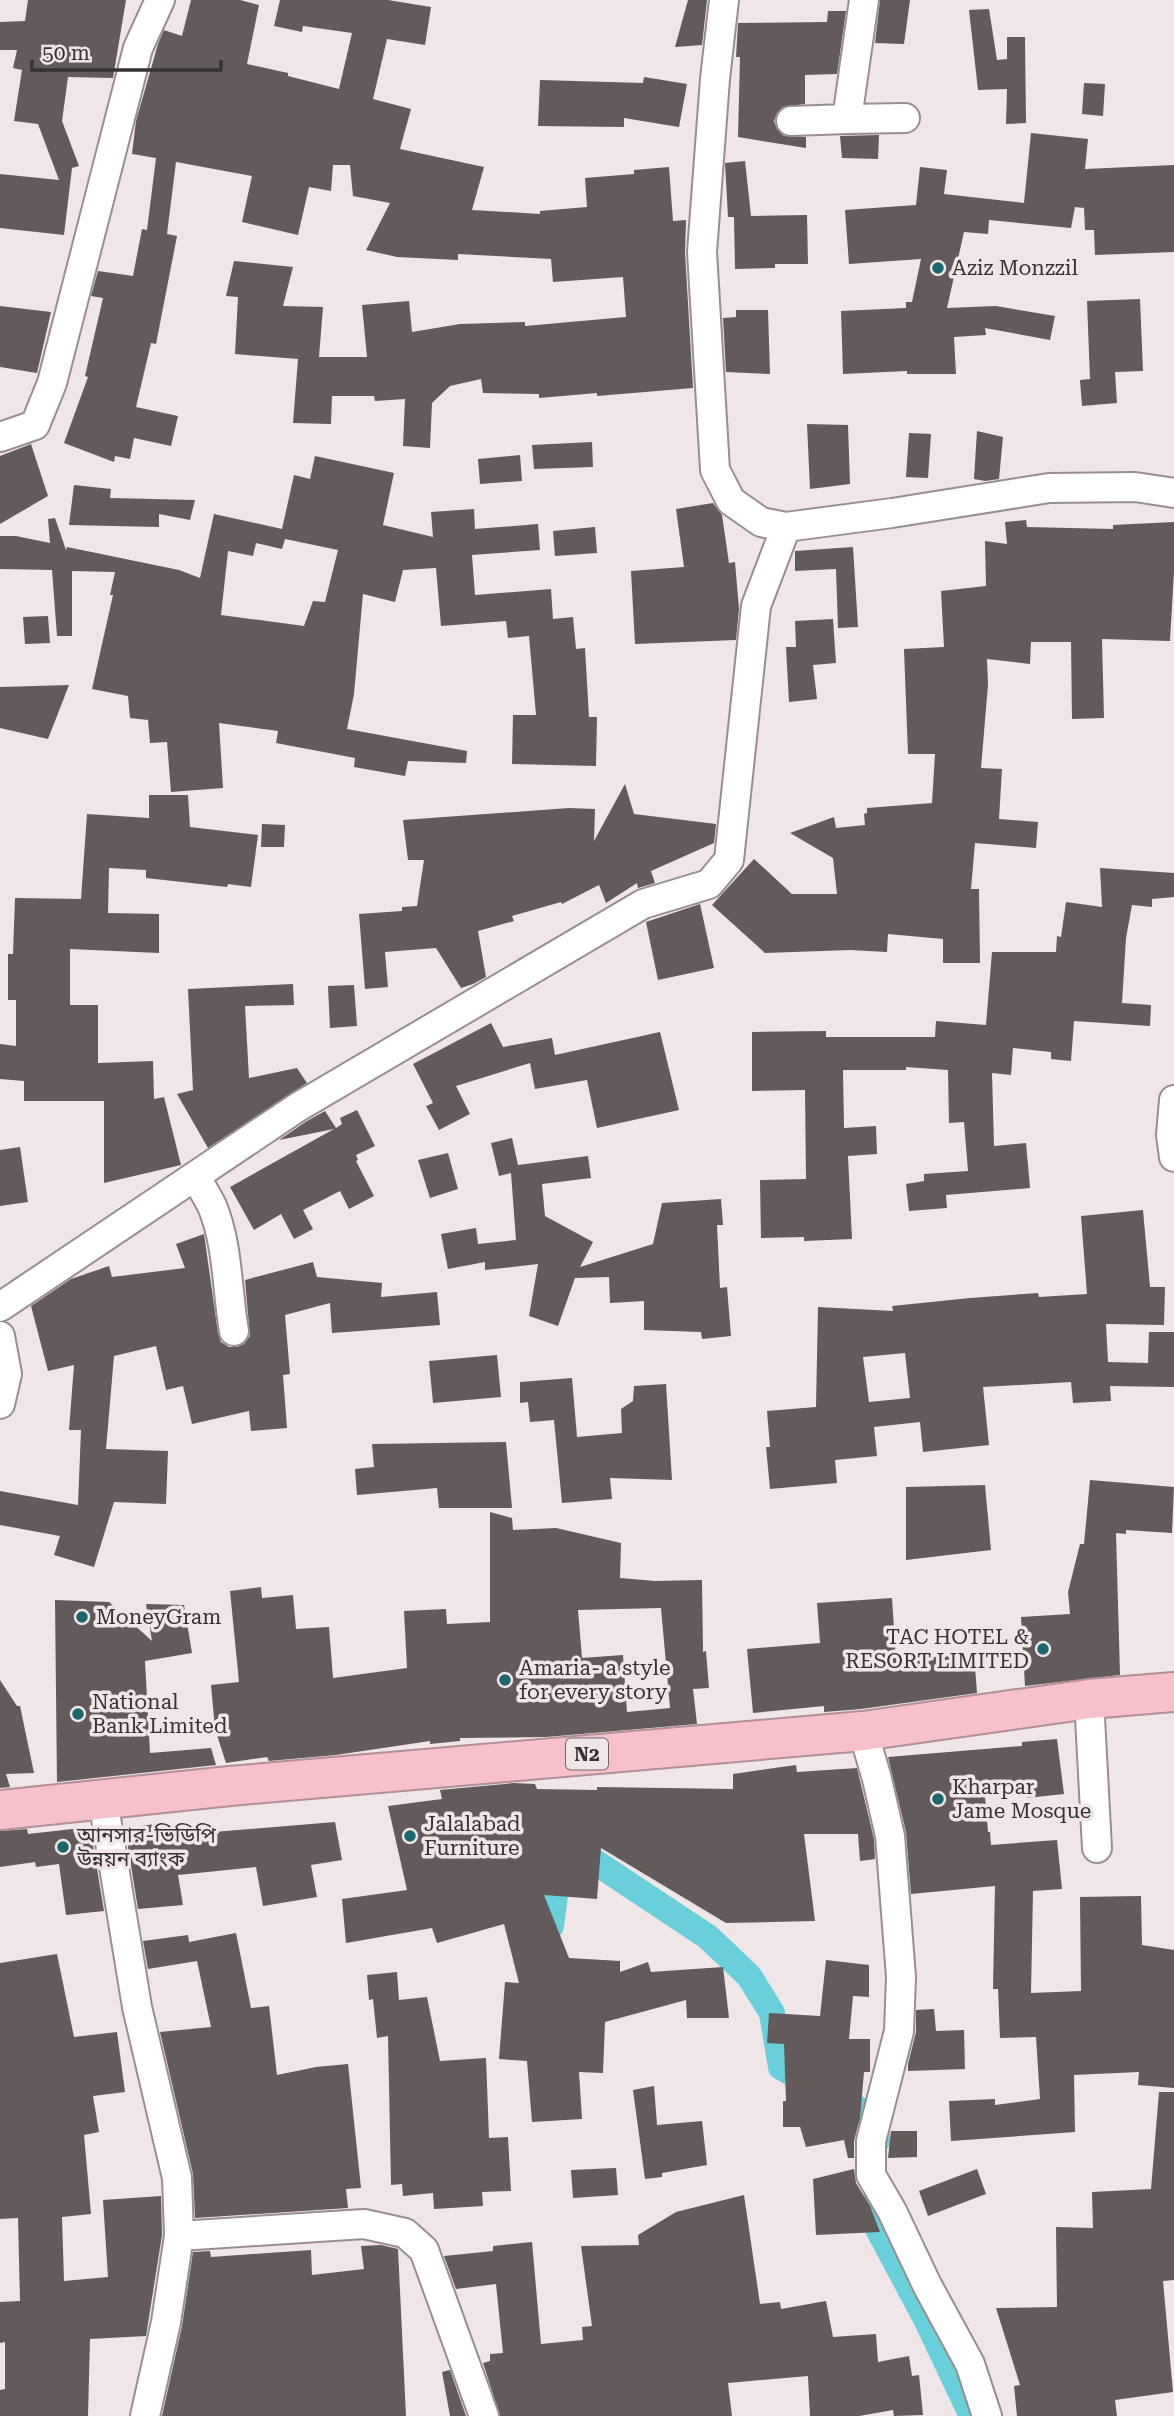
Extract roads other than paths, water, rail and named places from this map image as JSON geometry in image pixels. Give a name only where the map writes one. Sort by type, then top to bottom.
[{"type":"highway","name":"N2","points":[[0,1810],[230,1786],[863,1731],[1089,1699],[1174,1692]]},
{"type":"street","points":[[0,437],[35,425],[52,383],[138,48],[160,0]]},
{"type":"street","points":[[724,0],[702,252],[715,470],[731,501],[761,522],[786,527],[1049,488],[1135,487],[1174,493]]},
{"type":"street","points":[[847,119],[864,0]]},
{"type":"street","points":[[791,121],[905,118]]},
{"type":"street","points":[[0,1307],[298,1107],[643,904],[709,884],[729,860],[755,606],[786,527]]},
{"type":"street","points":[[1174,1100],[1171,1135],[1174,1157]]},
{"type":"street","points":[[195,1176],[212,1206],[220,1230],[234,1331]]},
{"type":"street","points":[[0,1336],[7,1374],[0,1405]]},
{"type":"street","points":[[1089,1699],[1097,1848]]},
{"type":"street","points":[[863,1731],[890,1836],[901,1978],[899,2031],[871,2141],[871,2175],[970,2364],[987,2416]]},
{"type":"street","points":[[103,1800],[137,2007],[177,2178],[179,2236],[166,2322],[145,2416]]},
{"type":"street","points":[[179,2236],[364,2224],[405,2233],[424,2250],[485,2416]]},
{"type":"waterway","points":[[526,1924],[551,1926],[560,1855],[595,1862],[708,1937],[749,1976],[772,2013],[781,2067],[876,2119],[877,2141]]},
{"type":"waterway","points":[[877,2180],[877,2227],[927,2321],[972,2416]]},
{"type":"place","name":"Aziz Monzzil","points":[[938,268]]},
{"type":"place","name":"MoneyGram","points":[[82,1617]]},
{"type":"place","name":"TAC HOTEL & RESORT LIMITED","points":[[1043,1649]]},
{"type":"place","name":"Amaria- a style for every story","points":[[505,1680]]},
{"type":"place","name":"National Bank Limited","points":[[78,1714]]},
{"type":"place","name":"Kharpar Jame Mosque","points":[[938,1799]]},
{"type":"place","name":"Jalalabad Furniture","points":[[410,1836]]},
{"type":"place","name":"আনসার-ভিডিপি উন্নয়ন ব্যাংক","points":[[63,1847]]}]
